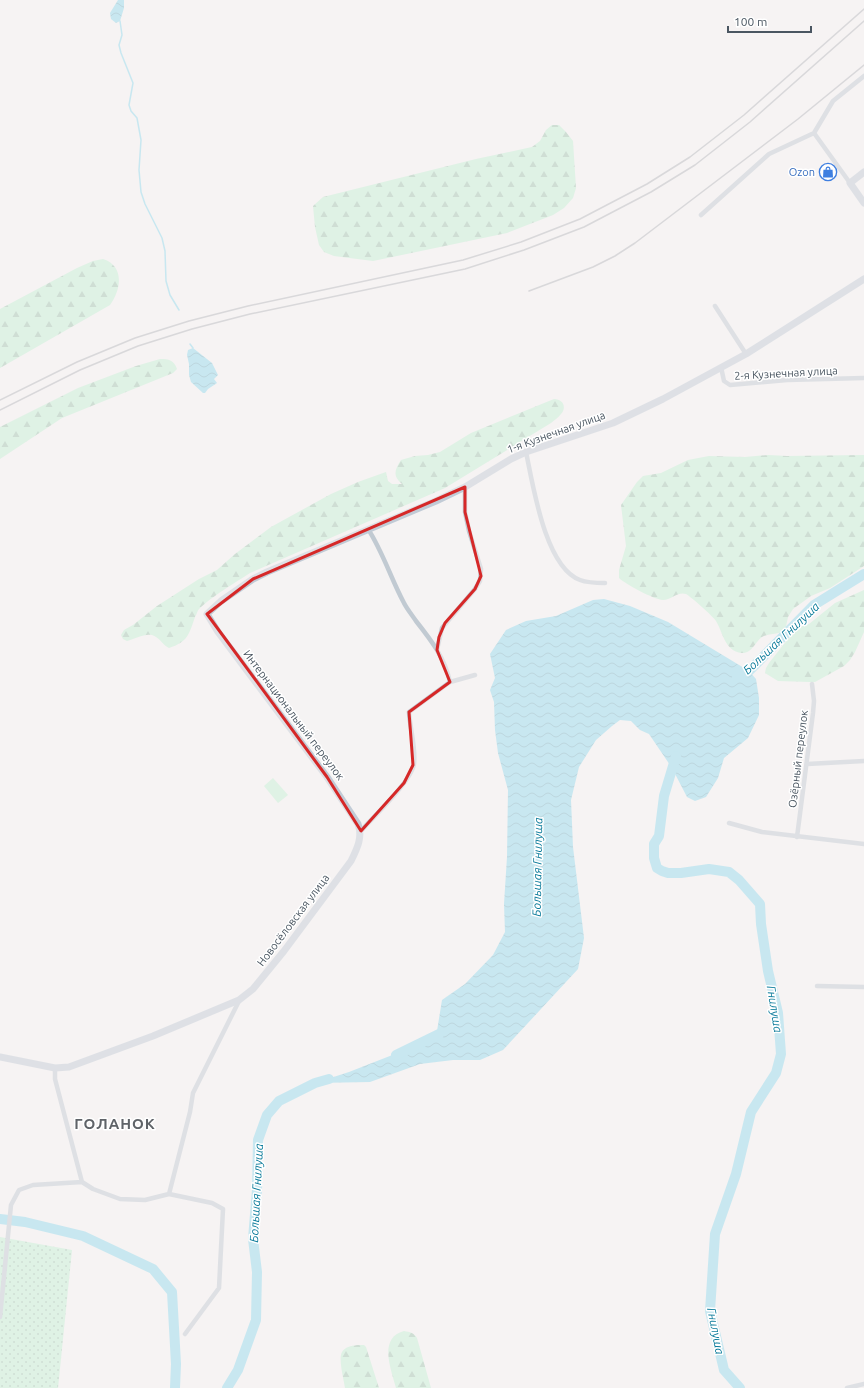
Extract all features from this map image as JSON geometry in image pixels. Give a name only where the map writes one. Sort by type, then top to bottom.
[{"type":"street","points":[[701,215],[769,154],[814,133],[833,101],[864,76]]},
{"type":"street","points":[[814,133],[864,203]]},
{"type":"street","points":[[850,183],[864,172]]},
{"type":"street","name":"1-я Кузнечная улица","points":[[207,614],[221,601],[267,572],[465,488],[511,459],[526,452],[613,423],[663,399],[746,354],[864,279]]},
{"type":"street","points":[[715,306],[746,354]]},
{"type":"street","name":"2-я Кузнечная улица","points":[[721,367],[724,381],[730,385],[787,380],[864,378]]},
{"type":"street","points":[[526,452],[545,534],[555,553],[564,566],[579,580],[605,583]]},
{"type":"street","points":[[437,650],[442,628],[480,581],[481,569],[469,531],[465,512],[465,488]]},
{"type":"street","points":[[368,529],[378,543],[385,563],[404,604],[437,650],[447,669],[450,682]]},
{"type":"street","name":"Интернациональный переулок","points":[[207,614],[226,643],[344,801],[361,831]]},
{"type":"street","name":"Новосёловская улица","points":[[169,1194],[190,1112],[193,1093],[239,1000],[253,989],[284,951],[351,861],[359,843],[361,831],[404,783],[414,765],[414,751],[409,712],[450,682],[475,675]]},
{"type":"street","name":"Озёрный переулок","points":[[797,837],[813,713],[814,701],[812,684]]},
{"type":"street","points":[[807,764],[864,761]]},
{"type":"street","points":[[728,823],[762,832],[864,844]]},
{"type":"street","points":[[816,986],[864,987]]},
{"type":"street","points":[[0,1057],[55,1068],[69,1067],[146,1039],[239,1000]]},
{"type":"street","points":[[55,1068],[54,1079],[82,1182]]},
{"type":"street","points":[[0,1317],[11,1205],[19,1190],[34,1185],[82,1182],[120,1199],[145,1200],[169,1194],[212,1203],[223,1209],[219,1288],[185,1334]]},
{"type":"street","points":[[847,1388],[864,1384]]},
{"type":"highlighted area","points":[[465,487],[465,512],[481,576],[475,589],[445,623],[439,637],[437,650],[450,682],[409,712],[413,765],[404,783],[361,831],[327,777],[207,614],[253,579]]},
{"type":"green space","points":[[552,125],[559,125],[573,141],[576,188],[573,198],[564,208],[553,215],[507,233],[373,261],[334,256],[324,252],[319,245],[315,227],[313,206],[323,197],[476,159],[532,147],[540,141],[546,130]]},
{"type":"green space","points":[[103,259],[110,262],[115,267],[119,279],[117,292],[110,305],[0,368],[0,309],[77,268],[93,261]]},
{"type":"green space","points":[[160,359],[171,361],[177,369],[173,373],[62,418],[0,459],[0,427],[78,388],[136,366]]},
{"type":"green space","points":[[554,399],[562,402],[564,409],[551,423],[445,488],[250,573],[231,585],[199,609],[187,637],[175,646],[169,648],[153,635],[142,636],[127,641],[123,639],[121,635],[124,630],[133,625],[157,606],[199,579],[217,570],[235,554],[271,527],[331,494],[386,472],[388,481],[392,484],[402,484],[396,476],[396,470],[401,460],[440,452],[471,433]]},
{"type":"green space","points":[[768,455],[864,455],[864,566],[830,588],[811,596],[793,609],[788,617],[785,631],[762,637],[751,650],[741,653],[735,651],[727,644],[714,619],[686,594],[683,593],[663,600],[640,591],[619,578],[619,570],[626,546],[621,505],[643,476],[661,473],[688,460],[709,456],[745,457]]},
{"type":"green space","points":[[864,590],[864,632],[855,652],[844,666],[815,682],[778,681],[765,673],[769,663],[800,627],[809,624],[835,603]]},
{"type":"green space","points":[[273,778],[288,795],[278,803],[264,786]]},
{"type":"green space","points":[[0,1237],[72,1250],[58,1388],[0,1388]]},
{"type":"green space","points":[[404,1331],[412,1333],[417,1338],[431,1388],[396,1388],[389,1363],[389,1347],[391,1340],[396,1335]]},
{"type":"green space","points":[[364,1345],[366,1347],[379,1388],[345,1388],[341,1355],[345,1349],[350,1346]]},
{"type":"water","points":[[118,0],[124,0],[124,8],[120,21],[116,23],[111,19],[110,13]]},
{"type":"water","points":[[193,348],[212,363],[218,375],[214,379],[217,383],[205,393],[203,393],[191,382],[189,375],[187,355],[188,350]]},
{"type":"water","points":[[604,599],[630,606],[668,622],[749,671],[756,679],[759,698],[759,715],[748,738],[724,758],[718,778],[706,797],[695,801],[687,797],[672,768],[649,734],[640,730],[631,721],[620,720],[612,726],[596,740],[579,767],[571,800],[573,847],[584,938],[578,969],[503,1050],[480,1060],[453,1060],[420,1064],[370,1082],[315,1083],[349,1072],[423,1043],[437,1031],[442,1000],[465,984],[493,955],[505,932],[504,904],[507,857],[508,790],[498,753],[494,702],[490,690],[495,678],[490,654],[506,630],[526,621],[556,616],[593,600]]},
{"type":"waterway","points":[[120,21],[122,35],[119,45],[133,83],[129,105],[131,111],[137,118],[141,140],[139,170],[141,192],[145,204],[162,238],[165,251],[166,281],[170,295],[179,310]]},
{"type":"waterway","points":[[190,344],[193,348]]},
{"type":"waterway","name":"Большая Гнилуша","points":[[737,677],[749,671],[814,605],[864,574]]},
{"type":"waterway","name":"Гнилуша","points":[[676,756],[664,796],[659,836],[654,844],[654,858],[657,868],[668,873],[681,873],[709,869],[729,872],[739,880],[760,904],[761,924],[768,971],[778,1013],[781,1054],[776,1073],[751,1112],[736,1174],[715,1234],[710,1311],[724,1370],[740,1388]]},
{"type":"waterway","name":"Большая Гнилуша","points":[[396,1055],[439,1034]]},
{"type":"waterway","name":"Большая Гнилуша","points":[[227,1388],[238,1370],[256,1320],[257,1272],[253,1239],[257,1190],[258,1140],[267,1115],[279,1101],[315,1083],[329,1079]]},
{"type":"waterway","name":"Большая Гнилуша","points":[[0,1219],[25,1222],[83,1236],[153,1269],[172,1292],[176,1364],[175,1388]]},
{"type":"railway","points":[[0,400],[77,362],[135,338],[189,321],[248,306],[463,260],[521,242],[580,219],[647,184],[690,157],[744,115],[864,9]]},
{"type":"railway","points":[[0,410],[80,370],[138,346],[192,329],[250,314],[465,269],[524,250],[584,227],[651,192],[695,165],[750,122],[864,21]]},
{"type":"railway","points":[[529,291],[593,267],[615,256],[635,243],[798,119],[864,65]]},
{"type":"place","name":"Ozon","points":[[828,172]]},
{"type":"district","name":"ГОЛАНОК","points":[[115,1123]]}]
